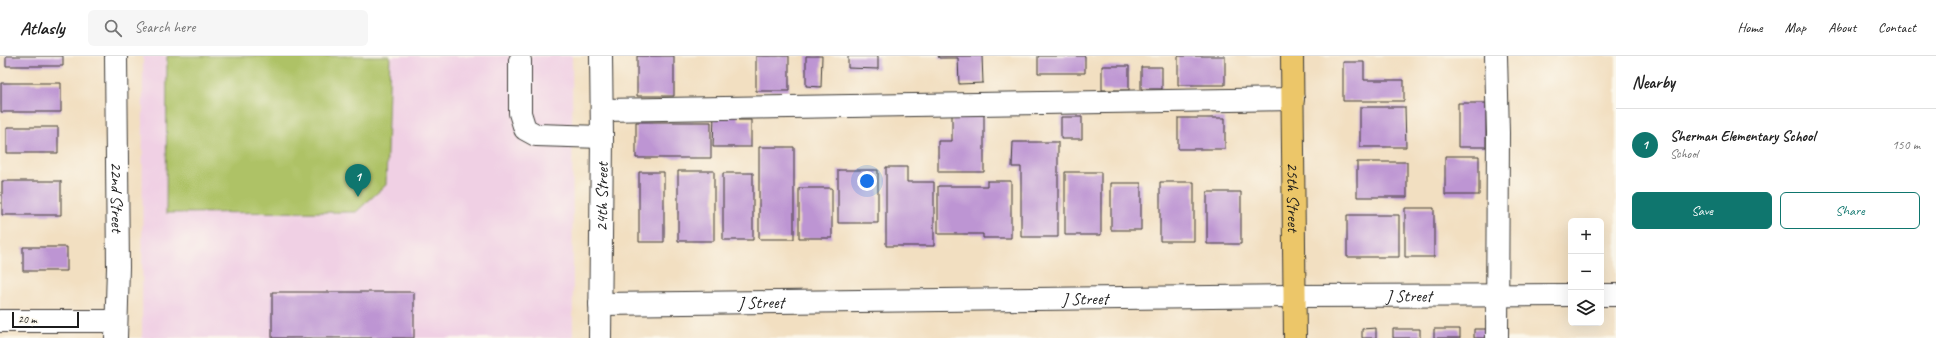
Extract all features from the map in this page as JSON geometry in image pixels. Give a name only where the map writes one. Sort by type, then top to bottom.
[{"type":"main road","name":"25th Street","points":[[1292,56],[1295,338]]},
{"type":"street","name":"22nd Street","points":[[116,56],[118,260],[116,329]]},
{"type":"street","name":"24th Street","points":[[600,338],[602,138],[601,56]]},
{"type":"street","points":[[1496,56],[1498,133],[1496,295],[1497,338]]},
{"type":"street","points":[[520,61],[520,113],[525,129],[536,135],[602,138]]},
{"type":"street","points":[[602,110],[1293,99]]},
{"type":"street","name":"J Street","points":[[600,304],[1294,296],[1568,295]]},
{"type":"street","points":[[1604,295],[1616,295]]},
{"type":"street","points":[[0,321],[116,329]]},
{"type":"shaded area","points":[[143,56],[572,56],[573,338],[142,338]]},
{"type":"green space","points":[[167,56],[390,56],[386,185],[356,212],[166,213]]},
{"type":"building","points":[[6,56],[63,56],[63,66],[6,66]]},
{"type":"building","points":[[637,56],[674,56],[674,96],[637,96]]},
{"type":"building","points":[[756,56],[789,56],[789,91],[756,91]]},
{"type":"building","points":[[806,56],[822,56],[821,87],[806,86]]},
{"type":"building","points":[[848,56],[878,56],[878,69],[848,68]]},
{"type":"building","points":[[938,56],[982,56],[983,83],[959,84],[958,58],[939,58]]},
{"type":"building","points":[[1038,56],[1085,56],[1085,73],[1038,73]]},
{"type":"building","points":[[1178,56],[1225,56],[1225,85],[1178,85]]},
{"type":"building","points":[[1343,62],[1364,62],[1364,80],[1404,80],[1404,101],[1343,101]]},
{"type":"building","points":[[1102,66],[1129,66],[1129,90],[1102,90]]},
{"type":"building","points":[[1141,67],[1162,67],[1162,89],[1141,89]]},
{"type":"building","points":[[1,83],[61,83],[61,112],[1,112]]},
{"type":"building","points":[[1458,103],[1486,103],[1486,147],[1458,147]]},
{"type":"building","points":[[1360,107],[1405,107],[1406,147],[1360,147]]},
{"type":"building","points":[[714,113],[738,113],[738,120],[751,120],[751,147],[713,147]]},
{"type":"building","points":[[952,115],[984,115],[984,172],[938,172],[938,141],[952,141]]},
{"type":"building","points":[[1061,117],[1082,117],[1082,139],[1061,139]]},
{"type":"building","points":[[1178,118],[1225,118],[1225,149],[1178,149]]},
{"type":"building","points":[[636,122],[711,122],[711,158],[636,158]]},
{"type":"building","points":[[7,127],[58,127],[58,153],[7,153]]},
{"type":"building","points":[[1013,142],[1058,142],[1058,237],[1021,237],[1021,167],[1012,167]]},
{"type":"building","points":[[759,147],[794,147],[794,239],[759,239]]},
{"type":"building","points":[[1445,156],[1479,156],[1479,195],[1445,195]]},
{"type":"building","points":[[1357,162],[1407,162],[1407,197],[1357,197]]},
{"type":"building","points":[[886,167],[907,167],[907,182],[934,182],[934,246],[886,246]]},
{"type":"building","points":[[838,170],[878,170],[878,223],[838,223]]},
{"type":"building","points":[[678,171],[714,171],[714,241],[678,241]]},
{"type":"building","points":[[639,172],[664,172],[664,242],[639,242]]},
{"type":"building","points":[[1065,172],[1101,172],[1101,235],[1065,235]]},
{"type":"building","points":[[723,173],[753,173],[753,240],[723,240]]},
{"type":"building","points":[[2,181],[61,181],[61,215],[2,215]]},
{"type":"building","points":[[987,181],[1011,181],[1011,238],[983,238],[983,234],[938,234],[938,186],[987,186]]},
{"type":"building","points":[[1160,182],[1194,182],[1194,241],[1160,241]]},
{"type":"building","points":[[1111,183],[1141,183],[1141,230],[1111,230]]},
{"type":"building","points":[[799,188],[832,188],[832,238],[799,238]]},
{"type":"building","points":[[1207,192],[1241,192],[1241,244],[1207,244]]},
{"type":"building","points":[[1405,208],[1434,208],[1434,257],[1405,257]]},
{"type":"building","points":[[1347,215],[1399,215],[1399,257],[1347,257]]},
{"type":"building","points":[[23,247],[67,247],[67,271],[23,271]]},
{"type":"building","points":[[272,292],[414,292],[414,338],[272,338]]},
{"type":"building","points":[[1376,328],[1376,338],[1362,338],[1362,329]]},
{"type":"building","points":[[1393,329],[1420,329],[1420,338],[1393,338]]},
{"type":"building","points":[[1434,329],[1460,329],[1460,338],[1434,338]]},
{"type":"building","points":[[1474,329],[1487,329],[1487,338],[1474,338]]},
{"type":"place","name":"Sherman Elementary School","points":[[358,197]]}]
